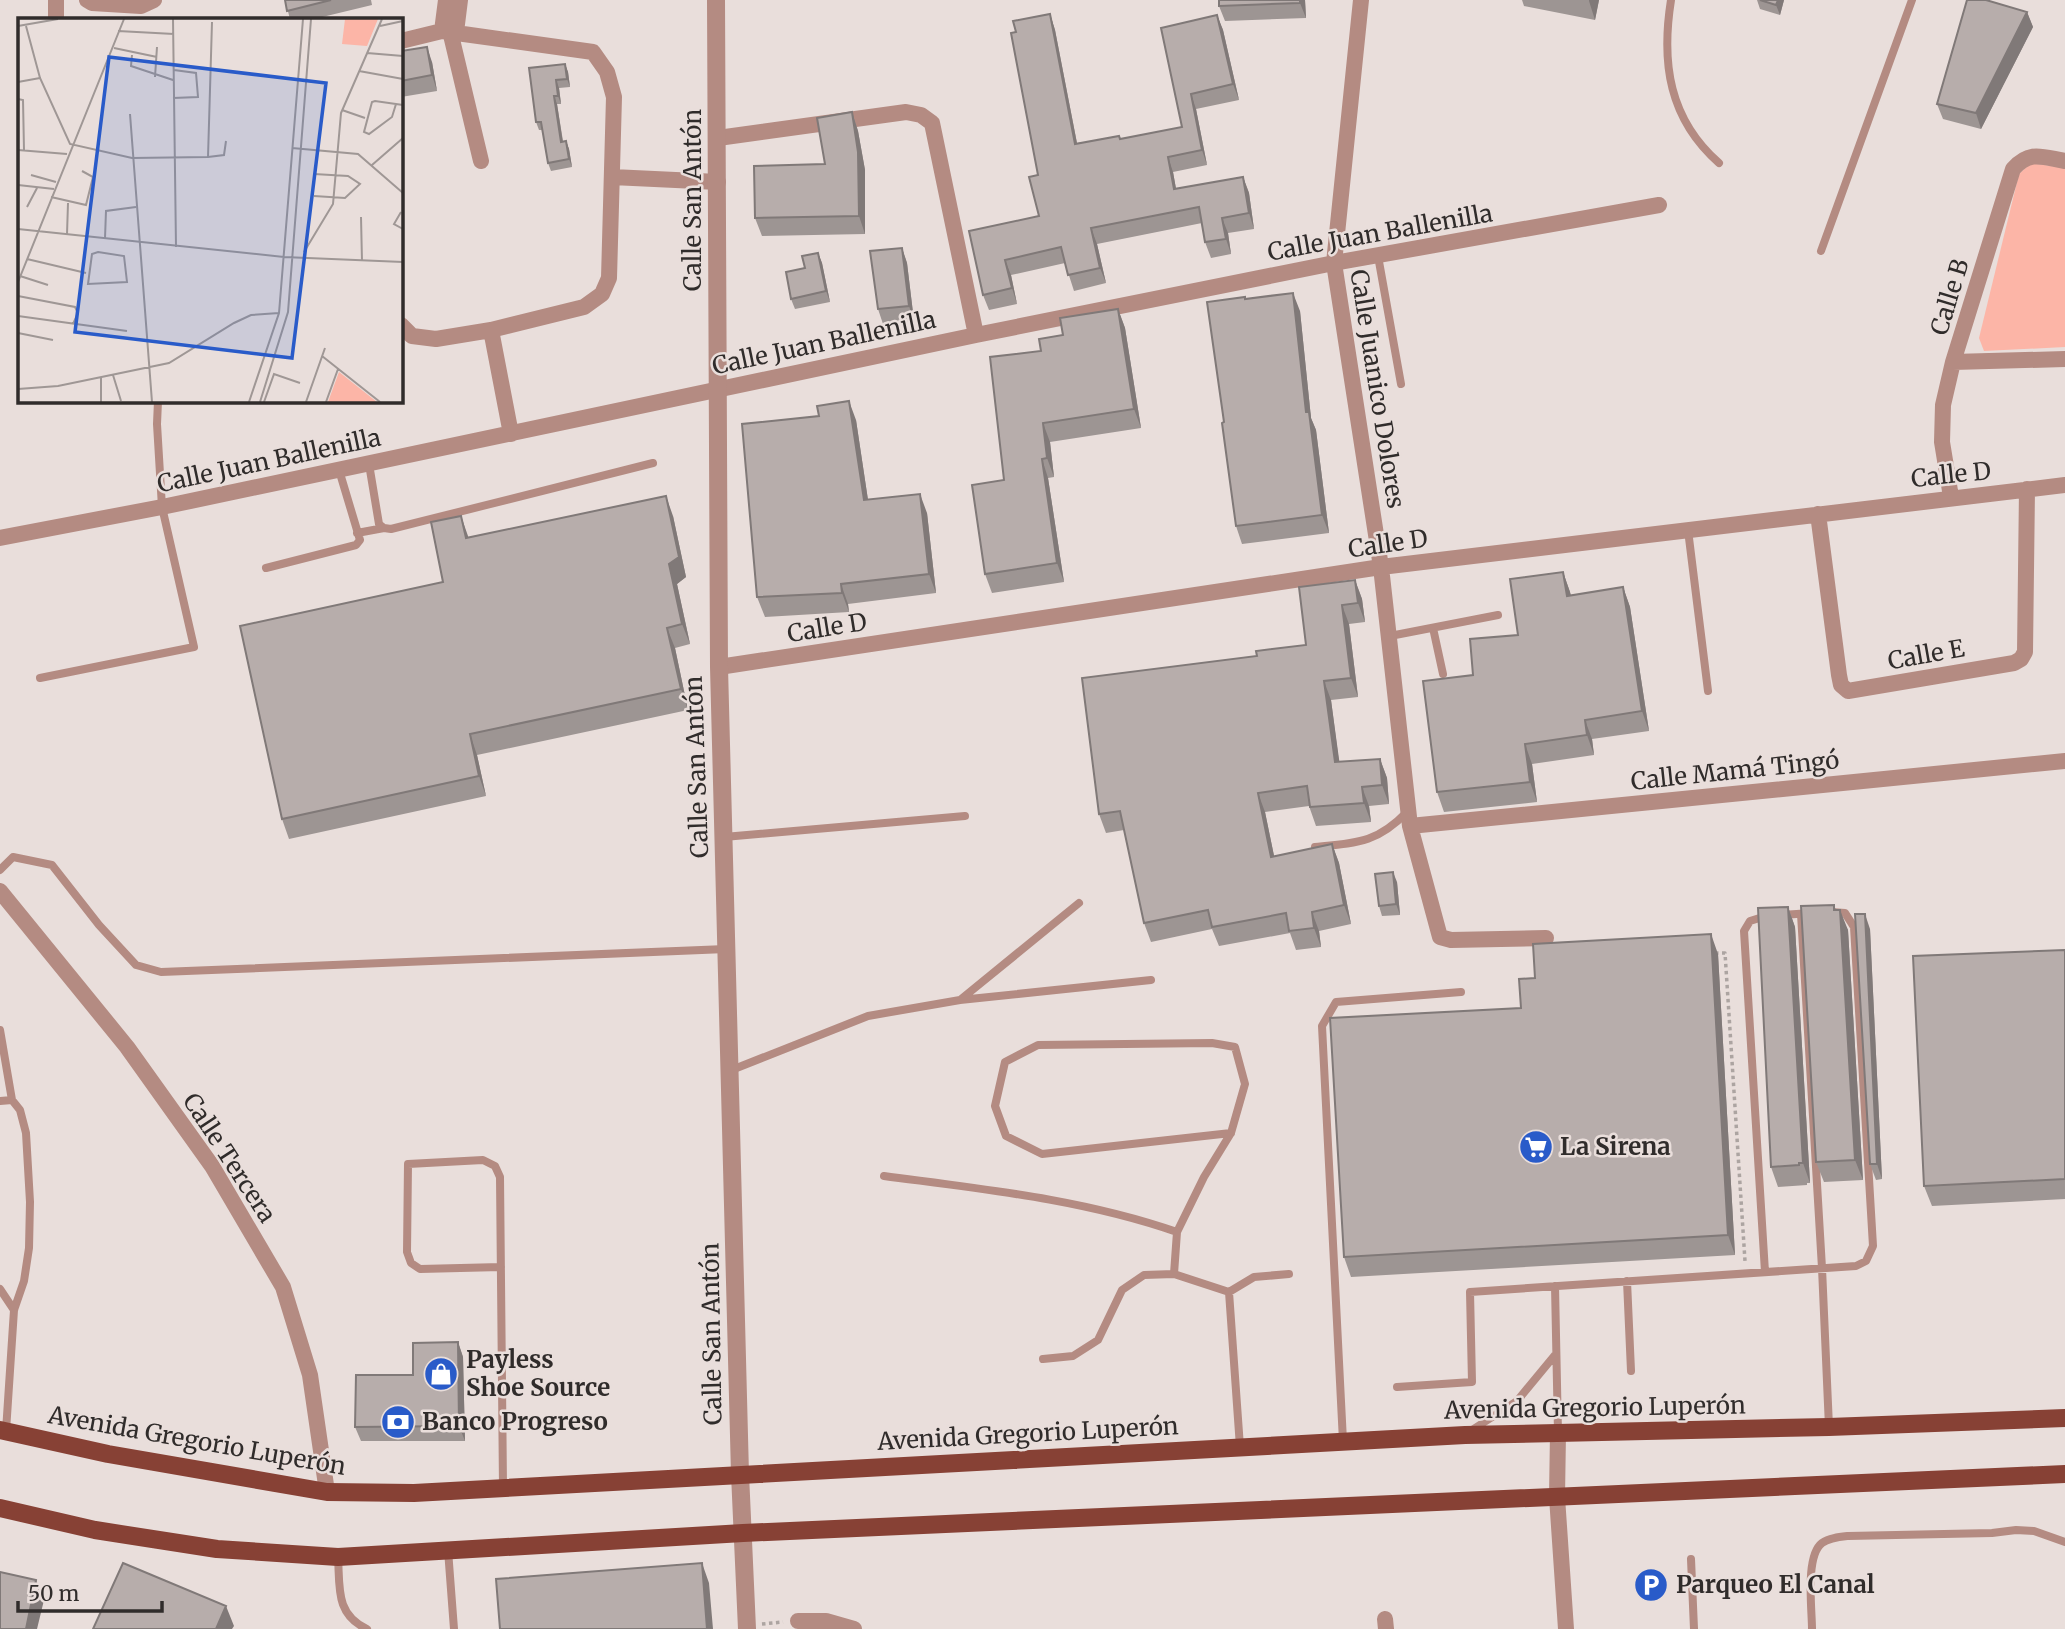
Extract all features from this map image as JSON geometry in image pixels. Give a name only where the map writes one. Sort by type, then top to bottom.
[{"type":"main road","name":"Avenida Gregorio Luperón","points":[[3,1430],[107,1454],[327,1493],[414,1493],[1465,1435],[1829,1427],[2065,1418]]},
{"type":"main road","points":[[0,1507],[95,1530],[217,1549],[338,1557],[743,1533],[2065,1474]]},
{"type":"street","points":[[56,0],[56,18]]},
{"type":"street","points":[[87,0],[92,3],[141,6],[154,0]]},
{"type":"street","points":[[446,0],[450,31],[481,161]]},
{"type":"street","points":[[450,31],[460,0]]},
{"type":"street","name":"Calle San Antón","points":[[716,0],[719,667],[740,1474],[747,1627]]},
{"type":"street","name":"Calle Juanico Dolores","points":[[1362,0],[1334,264],[1381,567],[1409,818],[1440,937],[1451,940],[1546,938]]},
{"type":"street","points":[[402,41],[450,31],[593,52],[607,72],[614,97],[609,278],[603,294],[584,307],[491,330],[436,339],[412,336],[402,327]]},
{"type":"street","points":[[718,138],[906,112],[921,115],[932,123],[976,335]]},
{"type":"street","name":"Calle B","points":[[1951,497],[1944,463],[1941,424],[1943,405],[1953,362],[2013,169],[2022,159],[2035,155],[2065,161]]},
{"type":"street","points":[[612,177],[718,182]]},
{"type":"street","name":"Calle Juan Ballenilla","points":[[0,538],[369,464],[976,335],[1334,264],[1659,205]]},
{"type":"street","points":[[491,330],[511,434]]},
{"type":"street","points":[[1953,362],[2065,359]]},
{"type":"street","name":"Calle D","points":[[719,667],[1381,567],[2065,485]]},
{"type":"street","name":"Calle E","points":[[1818,514],[1839,676],[1841,685],[1848,691],[2014,663],[2021,659],[2025,652],[2027,489]]},
{"type":"street","name":"Calle Mamá Tingó","points":[[1409,818],[2065,761]]},
{"type":"street","name":"Calle Tercera","points":[[0,891],[127,1047],[212,1166],[283,1287],[310,1375],[327,1493]]},
{"type":"street","points":[[1558,1433],[1557,1497],[1566,1629]]},
{"type":"street","points":[[798,1621],[826,1621],[854,1629]]},
{"type":"lane","points":[[1671,0],[1666,30],[1666,56],[1675,105],[1703,149],[1719,163]]},
{"type":"lane","points":[[1821,251],[1912,0]]},
{"type":"lane","points":[[1378,256],[1401,384]]},
{"type":"lane","points":[[40,678],[194,647],[162,507],[158,402]]},
{"type":"lane","points":[[357,533],[384,528],[397,529],[653,463]]},
{"type":"lane","points":[[369,464],[379,524],[384,528]]},
{"type":"lane","points":[[266,568],[356,545],[360,540],[340,470]]},
{"type":"lane","points":[[1688,530],[1708,691]]},
{"type":"lane","points":[[1390,636],[1498,615]]},
{"type":"lane","points":[[1433,628],[1443,674]]},
{"type":"lane","points":[[724,836],[965,816]]},
{"type":"lane","points":[[1315,847],[1356,843],[1389,830],[1409,818]]},
{"type":"lane","points":[[0,870],[13,858],[52,865],[99,925],[136,965],[161,972],[726,949]]},
{"type":"lane","points":[[960,1000],[1079,903]]},
{"type":"lane","points":[[1397,1387],[1472,1382],[1470,1292],[1856,1266],[1866,1261],[1873,1246],[1854,927],[1850,917],[1840,911],[1755,918],[1749,921],[1744,931],[1765,1272]]},
{"type":"lane","points":[[1801,914],[1829,1427]]},
{"type":"lane","points":[[729,1071],[868,1016],[960,1000],[1151,980]]},
{"type":"lane","points":[[1343,1441],[1322,1026],[1336,1002],[1461,992]]},
{"type":"lane","points":[[0,1030],[12,1100],[20,1110],[26,1133],[30,1202],[29,1248],[24,1281],[14,1310],[3,1430]]},
{"type":"lane","points":[[1174,1274],[1177,1232],[1204,1177],[1231,1133],[1245,1084],[1236,1047],[1212,1043],[1038,1045],[1005,1062],[995,1106],[1006,1136],[1042,1154],[1231,1133]]},
{"type":"lane","points":[[0,1101],[12,1100]]},
{"type":"lane","points":[[500,1267],[426,1269],[415,1267],[411,1263],[407,1252],[408,1164],[483,1160],[495,1166],[500,1177],[503,1489]]},
{"type":"lane","points":[[884,1176],[1024,1194],[1143,1220],[1177,1232]]},
{"type":"lane","points":[[1043,1359],[1073,1356],[1098,1340],[1122,1290],[1144,1275],[1174,1274],[1229,1292]]},
{"type":"lane","points":[[1229,1292],[1254,1276],[1289,1274]]},
{"type":"lane","points":[[1628,1281],[1630,1371]]},
{"type":"lane","points":[[1555,1286],[1558,1433]]},
{"type":"lane","points":[[0,1289],[14,1310]]},
{"type":"lane","points":[[1229,1292],[1240,1447]]},
{"type":"lane","points":[[1465,1435],[1517,1401],[1555,1355]]},
{"type":"lane","points":[[1812,1629],[1813,1556],[1819,1545],[1828,1539],[2016,1530],[2034,1531],[2065,1542]]},
{"type":"lane","points":[[448,1550],[454,1629]]},
{"type":"lane","points":[[338,1557],[340,1596],[345,1613],[367,1629]]},
{"type":"lane","points":[[1691,1559],[1694,1629]]},
{"type":"path","points":[[1711,953],[1725,953],[1746,1273]]},
{"type":"path","points":[[747,1627],[798,1621]]},
{"type":"shaded area","points":[[2031,163],[2065,168],[2065,347],[1984,351],[1979,338],[2019,174]]},
{"type":"building","points":[[285,0],[331,0],[287,11]]},
{"type":"building","points":[[1219,0],[1300,0],[1300,3],[1219,6]]},
{"type":"building","points":[[1760,0],[1778,0],[1776,5]]},
{"type":"building","points":[[1967,0],[1986,0],[2027,12],[1976,113],[1937,104]]},
{"type":"building","points":[[1050,14],[1075,144],[1119,136],[1120,139],[1182,127],[1161,28],[1217,15],[1233,84],[1191,94],[1202,150],[1168,157],[1174,189],[1243,177],[1249,213],[1222,218],[1226,239],[1205,242],[1199,207],[1091,228],[1100,268],[1068,275],[1061,247],[1005,260],[1012,288],[983,295],[969,231],[1039,216],[1029,177],[1038,175],[1011,33],[1016,32],[1013,21]]},
{"type":"building","points":[[427,47],[432,75],[402,81],[402,51]]},
{"type":"building","points":[[565,64],[567,79],[556,80],[558,96],[554,96],[561,142],[566,141],[569,159],[548,163],[541,122],[536,122],[529,68]]},
{"type":"building","points":[[852,112],[858,152],[859,216],[755,218],[754,166],[825,164],[817,118]]},
{"type":"building","points":[[902,248],[909,306],[878,309],[870,251]]},
{"type":"building","points":[[818,253],[826,291],[791,299],[786,272],[805,268],[802,256]]},
{"type":"building","points":[[1293,293],[1306,412],[1309,412],[1322,515],[1236,526],[1207,302]]},
{"type":"building","points":[[1118,309],[1134,409],[1043,423],[1047,458],[1042,459],[1057,563],[985,574],[972,485],[1004,480],[990,357],[1041,351],[1039,339],[1063,335],[1060,318]]},
{"type":"building","points":[[849,401],[864,500],[920,494],[929,574],[841,584],[842,593],[757,597],[742,424],[819,416],[817,406]]},
{"type":"building","points":[[666,496],[679,557],[669,564],[682,624],[667,628],[681,689],[470,734],[479,776],[282,819],[240,626],[443,582],[431,522],[461,516],[466,538]]},
{"type":"building","points":[[1563,572],[1567,596],[1623,587],[1642,711],[1585,720],[1587,735],[1525,744],[1530,782],[1437,792],[1423,681],[1473,675],[1470,639],[1518,635],[1510,579]]},
{"type":"building","points":[[1355,580],[1358,603],[1342,605],[1351,678],[1324,681],[1335,762],[1380,759],[1382,785],[1362,787],[1364,803],[1310,807],[1307,786],[1258,793],[1271,857],[1332,844],[1344,905],[1312,912],[1314,928],[1289,931],[1286,913],[1212,927],[1208,910],[1144,923],[1120,811],[1099,814],[1082,678],[1257,656],[1256,651],[1306,645],[1299,587]]},
{"type":"building","points":[[1393,872],[1396,904],[1379,906],[1375,874]]},
{"type":"building","points":[[1834,905],[1834,910],[1840,910],[1855,1160],[1816,1162],[1801,906]]},
{"type":"building","points":[[1788,907],[1803,1163],[1771,1167],[1758,908]]},
{"type":"building","points":[[1855,914],[1865,914],[1877,1164],[1870,1164]]},
{"type":"building","name":"La Sirena","points":[[1711,934],[1728,1235],[1344,1257],[1330,1018],[1521,1008],[1519,979],[1535,978],[1533,944]]},
{"type":"building","points":[[2065,950],[2065,1179],[1924,1186],[1913,956]]},
{"type":"building","points":[[458,1342],[459,1426],[355,1427],[356,1375],[413,1375],[413,1343]]},
{"type":"building","points":[[123,1563],[226,1606],[216,1629],[93,1629]]},
{"type":"building","points":[[702,1563],[707,1629],[500,1629],[496,1579]]},
{"type":"building","points":[[0,1572],[36,1580],[26,1629],[0,1629]]},
{"type":"place","name":"La Sirena","points":[[1536,1147]]},
{"type":"place","name":"Payless Shoe Source","points":[[441,1374]]},
{"type":"place","name":"Banco Progreso","points":[[398,1422]]},
{"type":"place","name":"Parqueo El Canal","points":[[1651,1585]]}]
